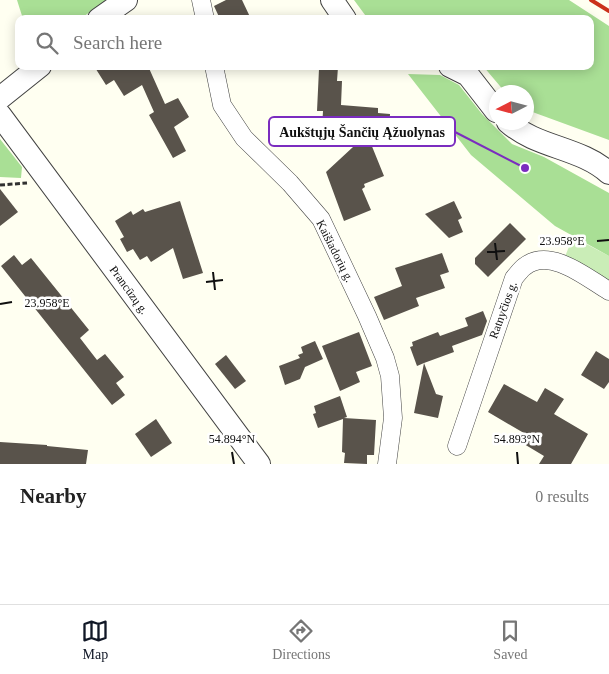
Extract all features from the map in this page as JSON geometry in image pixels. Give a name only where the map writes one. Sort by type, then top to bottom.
[{"type":"street","points":[[105,15],[126,0]]},
{"type":"street","points":[[201,0],[204,15]]},
{"type":"street","points":[[332,0],[342,15]]},
{"type":"street","points":[[0,98],[35,70]]},
{"type":"street","name":"Kaišiadorių g.","points":[[215,70],[222,105],[244,138],[290,183],[321,219],[367,316],[385,358],[390,376],[393,418],[388,464]]},
{"type":"street","points":[[458,70],[468,75],[489,102]]},
{"type":"street","name":"Prancūzų g.","points":[[0,114],[259,464]]},
{"type":"street","points":[[517,130],[530,137],[587,158],[609,172]]},
{"type":"street","name":"Ratnyčios g.","points":[[457,446],[514,278],[525,266],[542,260],[563,263],[609,291]]},
{"type":"green space","points":[[17,0],[107,0],[86,15],[22,15]]},
{"type":"green space","points":[[354,0],[569,0],[592,15],[365,15]]},
{"type":"green space","points":[[594,16],[609,26],[609,140],[534,113],[534,85],[499,85],[486,70],[594,70]]},
{"type":"green space","points":[[408,74],[440,75],[459,85],[489,121],[489,130],[498,130],[512,144],[544,157],[609,193],[609,256],[555,226],[471,155]]},
{"type":"green space","points":[[0,139],[22,167],[21,178],[0,177]]},
{"type":"green space","points":[[573,237],[609,256],[609,285],[564,259]]},
{"type":"building","points":[[226,0],[242,0],[249,15],[218,15],[214,6]]},
{"type":"building","points":[[97,70],[150,70],[165,104],[178,98],[189,117],[174,127],[186,151],[173,158],[149,115],[154,112],[142,85],[124,96],[114,80],[106,85]]},
{"type":"building","points":[[319,70],[338,70],[337,81],[342,81],[341,105],[378,108],[378,113],[390,114],[389,134],[381,133],[381,139],[369,139],[384,176],[364,184],[365,187],[362,189],[371,210],[344,221],[326,172],[353,147],[321,145],[323,111],[317,111]]},
{"type":"building","points":[[0,189],[18,212],[0,226]]},
{"type":"building","points":[[180,201],[203,273],[183,279],[173,248],[151,262],[147,256],[140,260],[133,249],[127,252],[120,239],[124,237],[115,221],[131,211],[133,215],[143,209],[145,212]]},
{"type":"building","points":[[454,201],[462,218],[458,220],[463,232],[449,238],[425,214]]},
{"type":"building","points":[[510,223],[526,239],[488,277],[475,264],[475,258]]},
{"type":"building","points":[[442,253],[449,272],[440,275],[445,288],[416,298],[419,306],[384,320],[374,297],[402,286],[395,268]]},
{"type":"building","points":[[14,255],[22,265],[31,258],[89,330],[80,338],[97,360],[105,354],[124,377],[116,383],[125,395],[112,405],[1,266]]},
{"type":"building","points":[[483,311],[487,321],[482,335],[452,346],[454,352],[417,366],[410,347],[413,346],[412,342],[438,332],[440,336],[468,326],[465,318]]},
{"type":"building","points":[[359,332],[372,366],[356,372],[360,382],[340,391],[322,346]]},
{"type":"building","points":[[315,341],[323,359],[305,367],[300,379],[285,385],[279,366],[300,358],[298,355],[303,353],[301,347]]},
{"type":"building","points":[[596,351],[609,359],[609,382],[604,389],[581,375]]},
{"type":"building","points":[[226,355],[246,381],[235,389],[215,364]]},
{"type":"building","points":[[424,363],[436,394],[443,396],[438,418],[414,413]]},
{"type":"building","points":[[504,384],[537,402],[545,388],[564,399],[554,414],[588,434],[571,464],[539,464],[544,456],[524,444],[529,436],[488,412]]},
{"type":"building","points":[[340,396],[347,417],[344,418],[376,420],[374,455],[367,455],[367,464],[344,463],[345,453],[342,452],[343,419],[318,428],[313,414],[316,413],[314,406]]},
{"type":"building","points":[[156,419],[172,443],[151,457],[135,434]]},
{"type":"building","points":[[0,442],[88,450],[86,464],[0,464]]},
{"type":"railway","points":[[591,0],[609,11]]},
{"type":"place","name":"Aukštųjų Šančių Ąžuolynas","points":[[525,168]]}]
